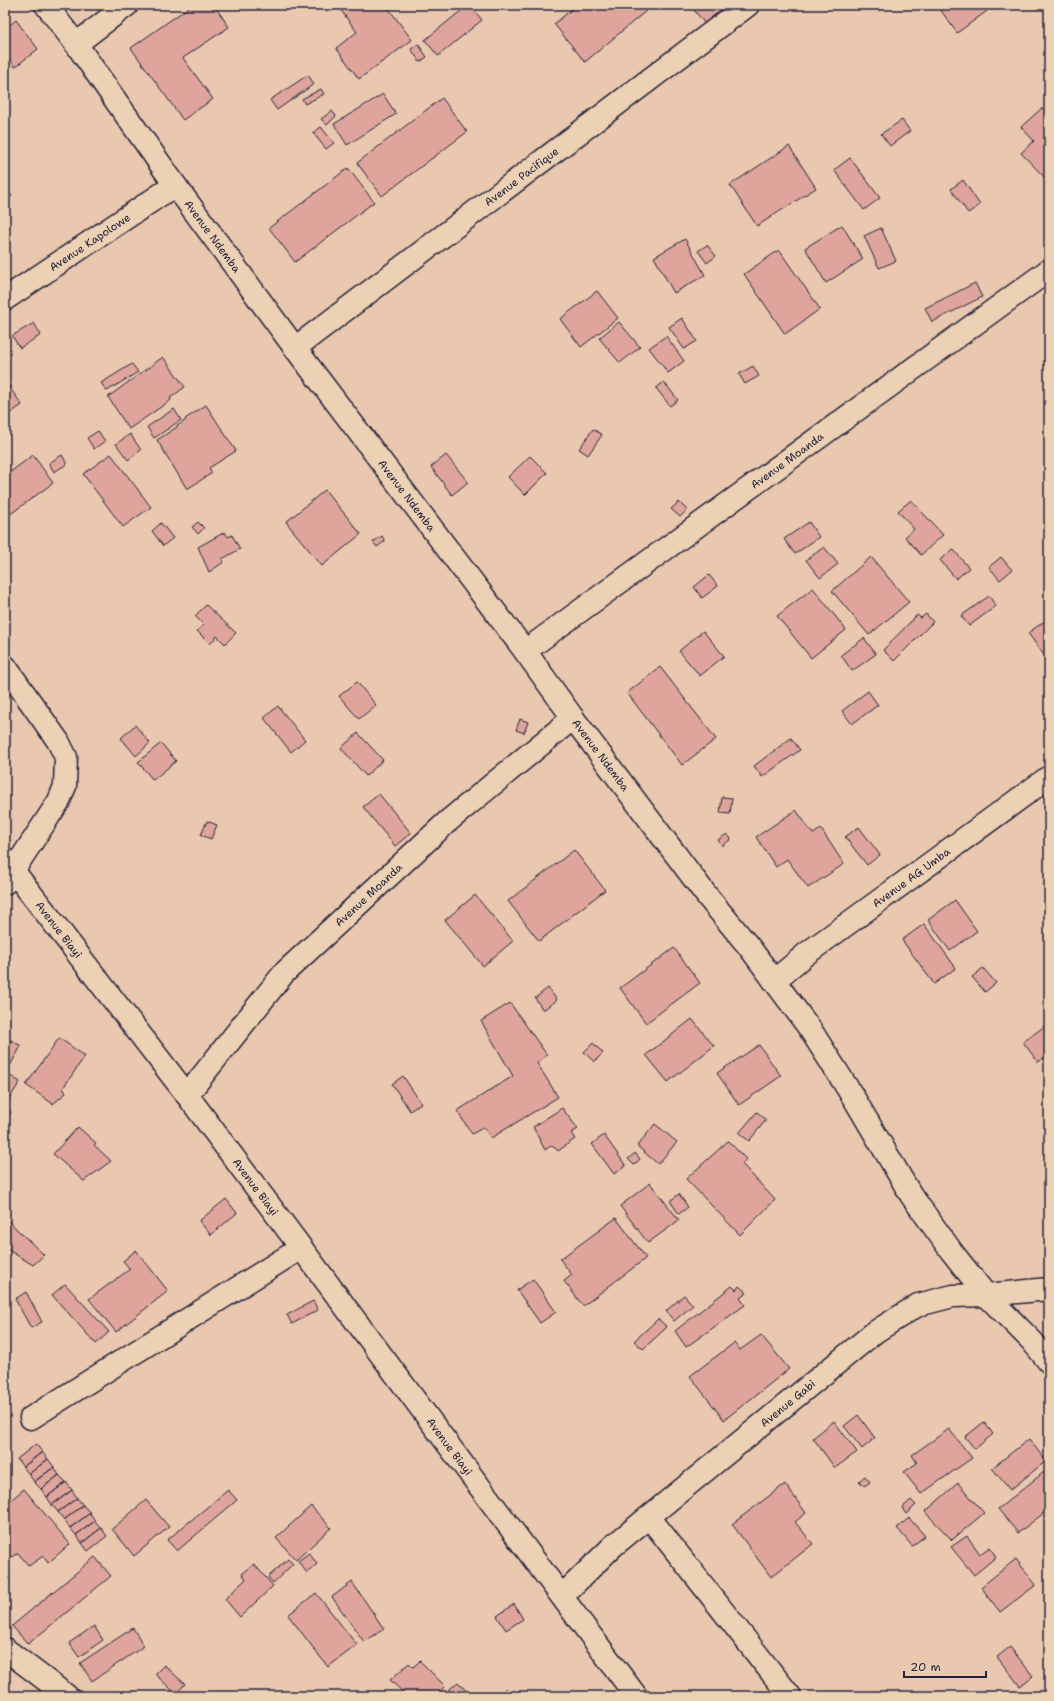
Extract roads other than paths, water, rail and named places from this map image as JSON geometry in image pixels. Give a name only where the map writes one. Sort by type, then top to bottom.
[{"type":"street","name":"Avenue Ndemba","points":[[46,5],[76,44],[175,185],[295,348],[525,651],[573,718],[707,896],[774,980],[810,1029],[855,1100],[911,1195],[952,1252],[986,1295],[1032,1341],[1049,1362]]},
{"type":"street","points":[[76,44],[127,5]]},
{"type":"street","name":"Avenue Pacifique","points":[[295,348],[748,5]]},
{"type":"street","name":"Avenue Kapolowe","points":[[5,299],[175,185]]},
{"type":"street","name":"Avenue Moanda","points":[[525,651],[1049,270]]},
{"type":"street","name":"Avenue Biayi","points":[[5,666],[58,741],[66,757],[65,786],[59,801],[8,871],[188,1094],[301,1248],[636,1696]]},
{"type":"street","name":"Avenue Moanda","points":[[188,1094],[284,973],[447,822],[573,718]]},
{"type":"street","name":"Avenue AG Umba","points":[[774,980],[806,954],[1049,776]]},
{"type":"street","points":[[31,1418],[301,1248]]},
{"type":"street","name":"Avenue Gabi","points":[[562,1596],[613,1546],[875,1332],[918,1305],[952,1296],[986,1295],[1049,1289]]},
{"type":"street","points":[[649,1517],[790,1696]]},
{"type":"street","points":[[5,1649],[67,1696]]}]
